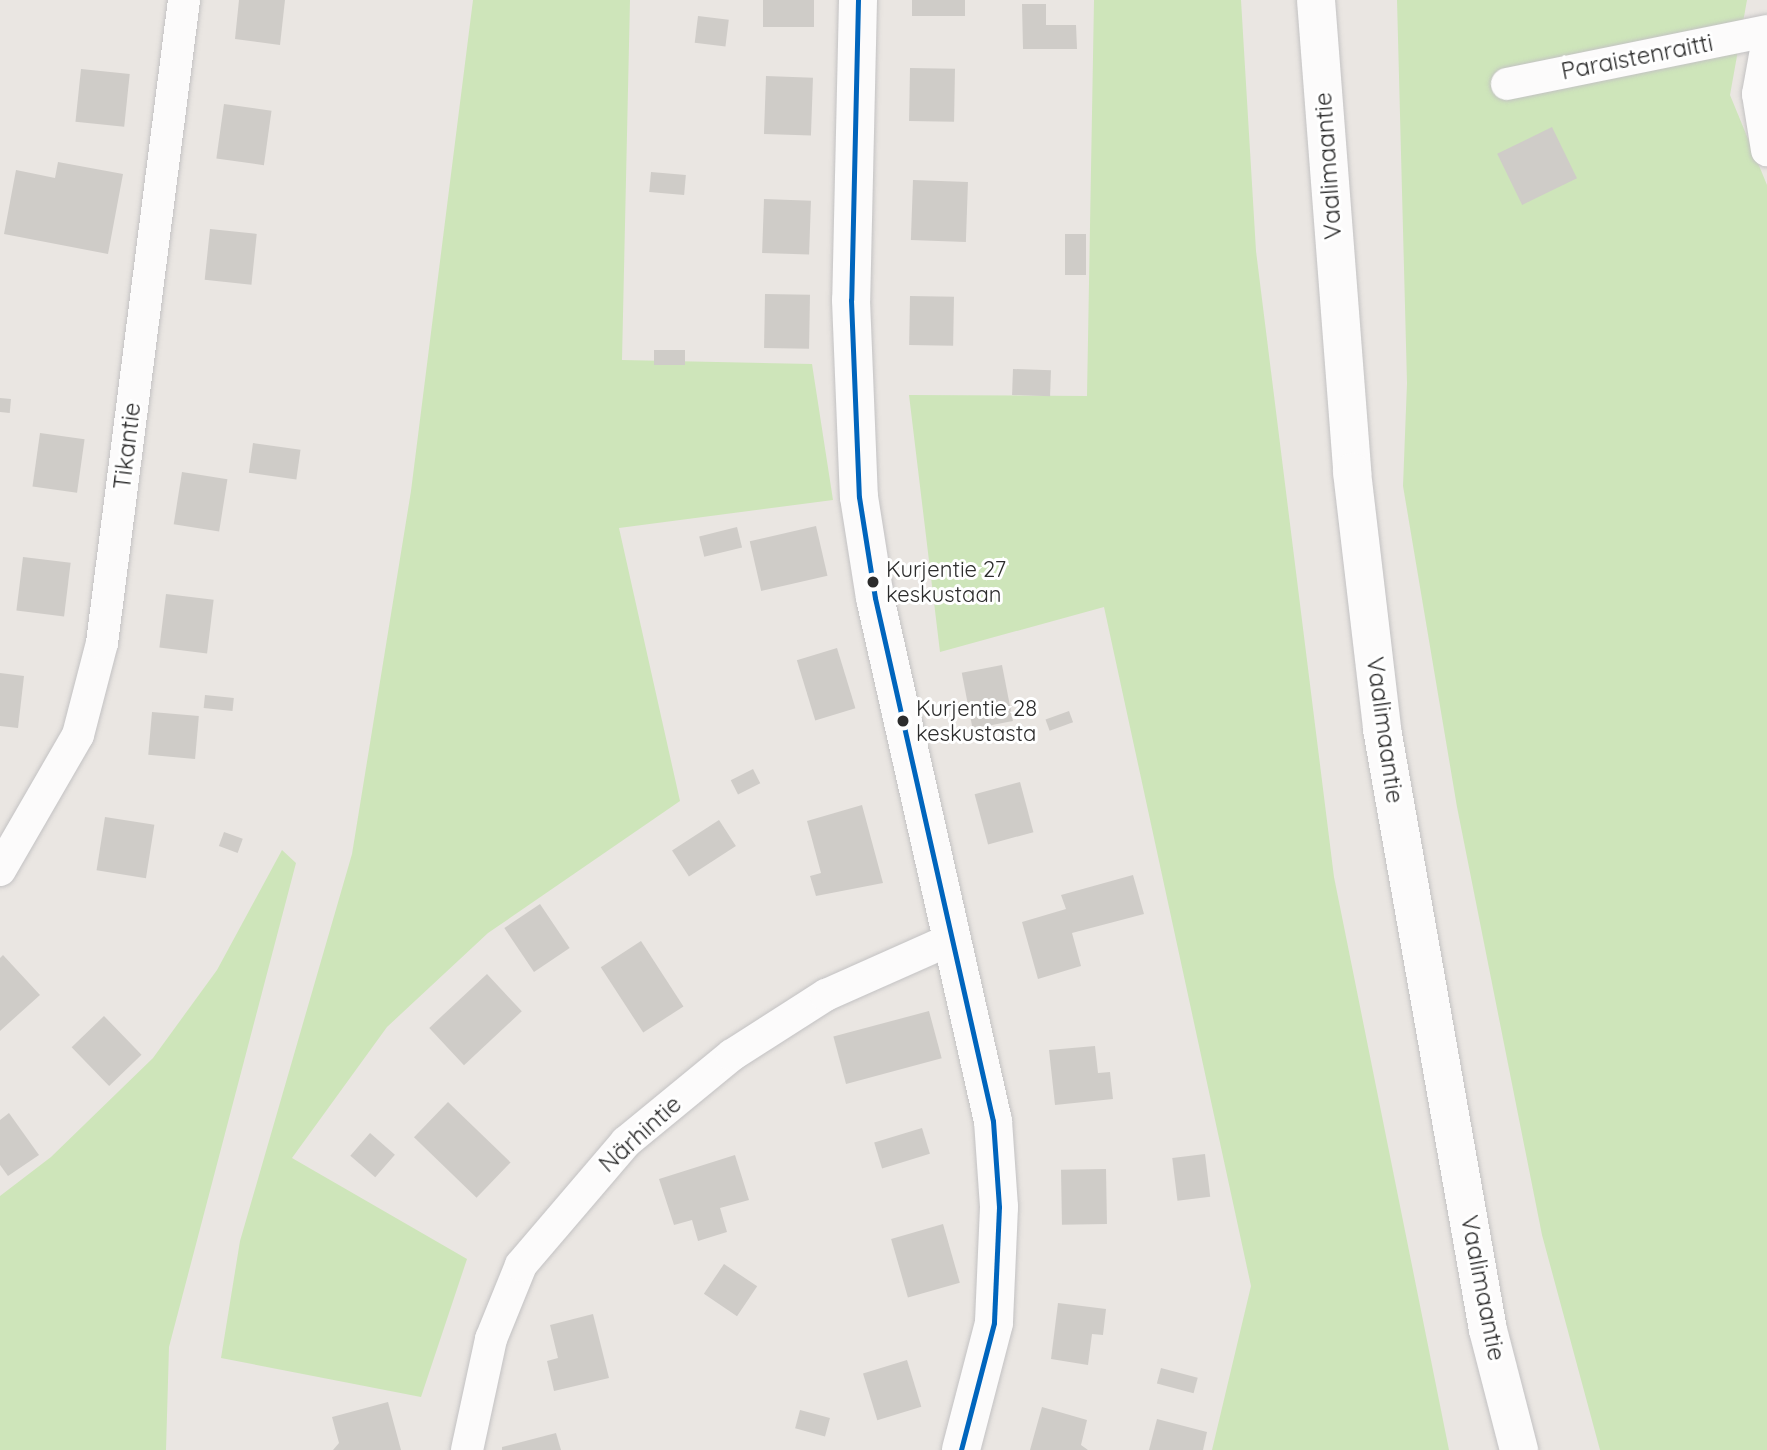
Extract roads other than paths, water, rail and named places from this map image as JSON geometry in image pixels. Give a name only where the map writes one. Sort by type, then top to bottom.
[{"type":"street","name":"Tikantie","points":[[0,870],[78,735],[102,643],[184,0]]},
{"type":"street","points":[[858,0],[851,300],[859,497],[875,598],[993,1121],[999,1207],[994,1323],[961,1450]]},
{"type":"street","name":"Vaalimaantie","points":[[1316,0],[1352,472],[1382,729],[1488,1331],[1519,1450]]},
{"type":"street","name":"Paraistenraitti","points":[[1507,84],[1767,31]]},
{"type":"street","points":[[1767,44],[1758,94],[1767,150]]},
{"type":"street","name":"Närhintie","points":[[467,1450],[491,1339],[521,1265],[626,1142],[732,1055],[826,995],[952,939]]},
{"type":"place","name":"Kurjentie 27 keskustaan","points":[[873,582]]},
{"type":"place","name":"Kurjentie 28 keskustasta","points":[[903,721]]}]
